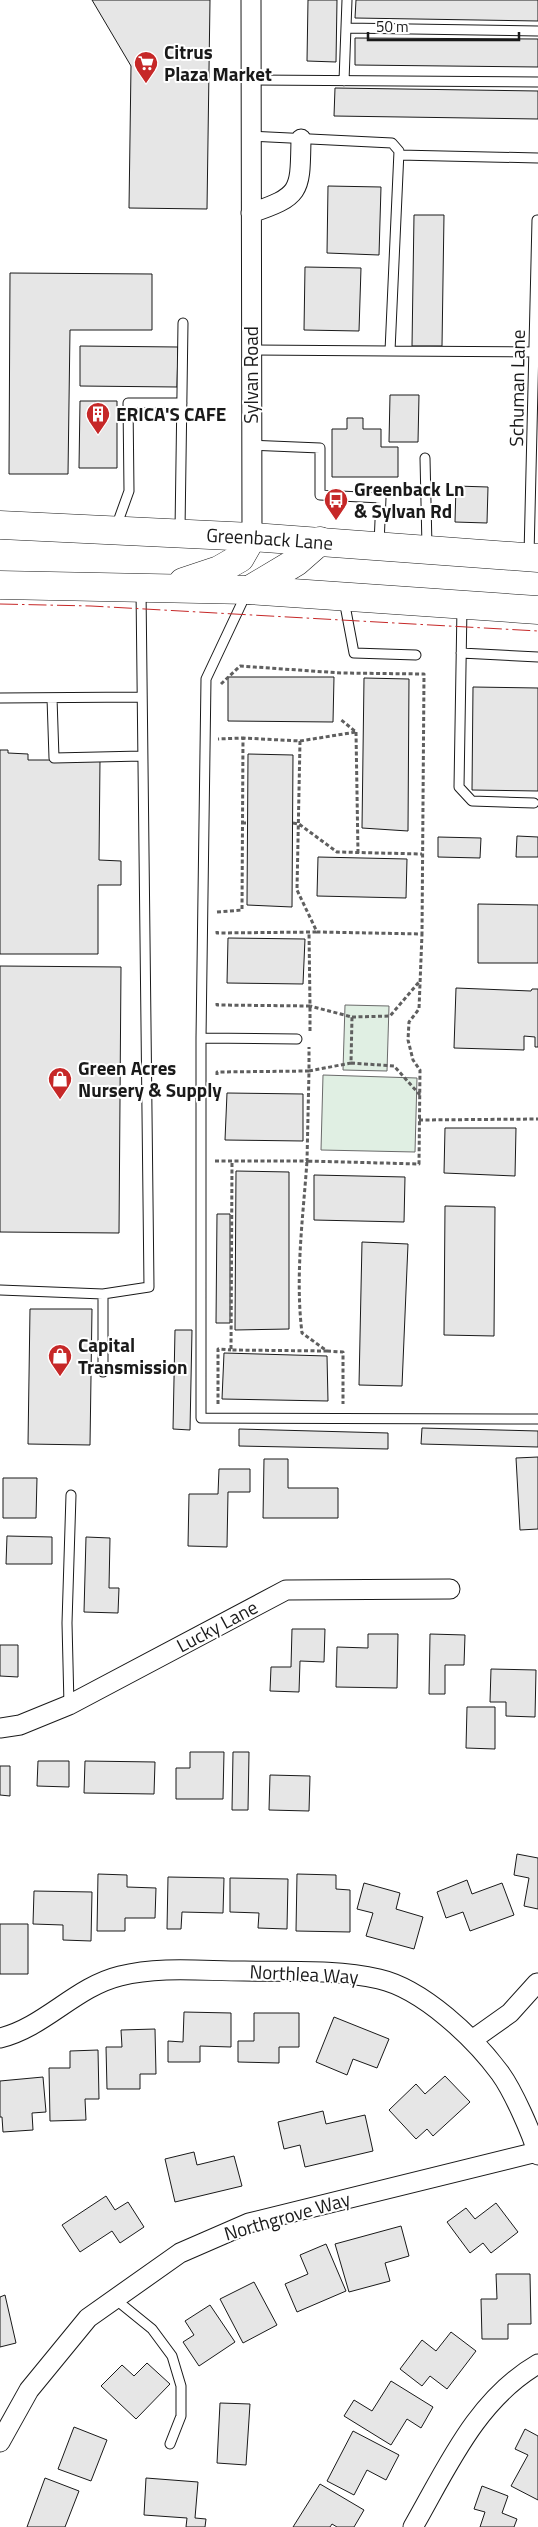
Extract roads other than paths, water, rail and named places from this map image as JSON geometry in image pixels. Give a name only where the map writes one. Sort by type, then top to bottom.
[{"type":"main road","name":"Greenback Lane","points":[[0,525],[320,541],[533,558]]},
{"type":"main road","points":[[167,588],[219,570],[240,558],[252,537]]},
{"type":"main road","points":[[249,590],[296,562],[320,541]]},
{"type":"main road","points":[[0,584],[343,594],[538,610]]},
{"type":"street","name":"Sylvan Road","points":[[251,0],[252,537]]},
{"type":"street","points":[[251,213],[282,203],[297,187],[301,139]]},
{"type":"street","name":"Lucky Lane","points":[[0,1728],[20,1725],[69,1705],[286,1590],[450,1589]]},
{"type":"street","name":"Northlea Way","points":[[0,2038],[20,2033],[84,1991],[119,1976],[170,1970],[337,1972],[381,1980],[413,1993],[472,2040],[501,2074],[538,2153]]},
{"type":"street","points":[[472,2040],[510,2013],[537,1983]]},
{"type":"street","name":"Northgrove Way","points":[[0,2442],[7,2411],[29,2390],[88,2318],[180,2253],[249,2223],[538,2153]]},
{"type":"street","points":[[413,2527],[465,2436],[483,2411],[504,2388],[538,2364]]},
{"type":"lane","points":[[344,81],[347,0]]},
{"type":"lane","points":[[346,28],[538,31]]},
{"type":"lane","points":[[251,80],[538,82]]},
{"type":"lane","points":[[251,136],[392,143],[398,148],[390,351]]},
{"type":"lane","points":[[399,155],[538,158]]},
{"type":"lane","name":"Schuman Lane","points":[[533,558],[537,220]]},
{"type":"lane","points":[[180,534],[183,322]]},
{"type":"lane","points":[[251,350],[534,352]]},
{"type":"lane","points":[[115,530],[129,491],[128,403],[182,403]]},
{"type":"lane","points":[[251,445],[320,448],[320,495],[381,498],[379,546]]},
{"type":"lane","points":[[425,458],[427,550]]},
{"type":"lane","points":[[0,1290],[103,1294],[149,1287],[141,587]]},
{"type":"lane","points":[[249,590],[206,679],[201,1038],[202,1418],[538,1419]]},
{"type":"lane","points":[[343,594],[354,653],[416,655]]},
{"type":"lane","points":[[462,604],[459,787],[472,801],[534,803]]},
{"type":"lane","points":[[461,654],[538,657]]},
{"type":"lane","points":[[0,698],[142,697]]},
{"type":"lane","points":[[52,698],[54,758],[142,756]]},
{"type":"lane","points":[[201,1038],[297,1039]]},
{"type":"lane","points":[[103,1294],[103,1372]]},
{"type":"lane","points":[[69,1705],[67,1623],[71,1495]]},
{"type":"lane","points":[[115,2299],[152,2329],[172,2356],[181,2386],[181,2416],[170,2444]]},
{"type":"place","name":"Citrus Plaza Market","points":[[146,84]]},
{"type":"place","name":"ERICA'S CAFE","points":[[98,435]]},
{"type":"place","name":"Greenback Ln & Sylvan Rd","points":[[336,521]]},
{"type":"place","name":"Green Acres Nursery & Supply","points":[[60,1100]]},
{"type":"place","name":"Capital Transmission","points":[[60,1377]]}]
